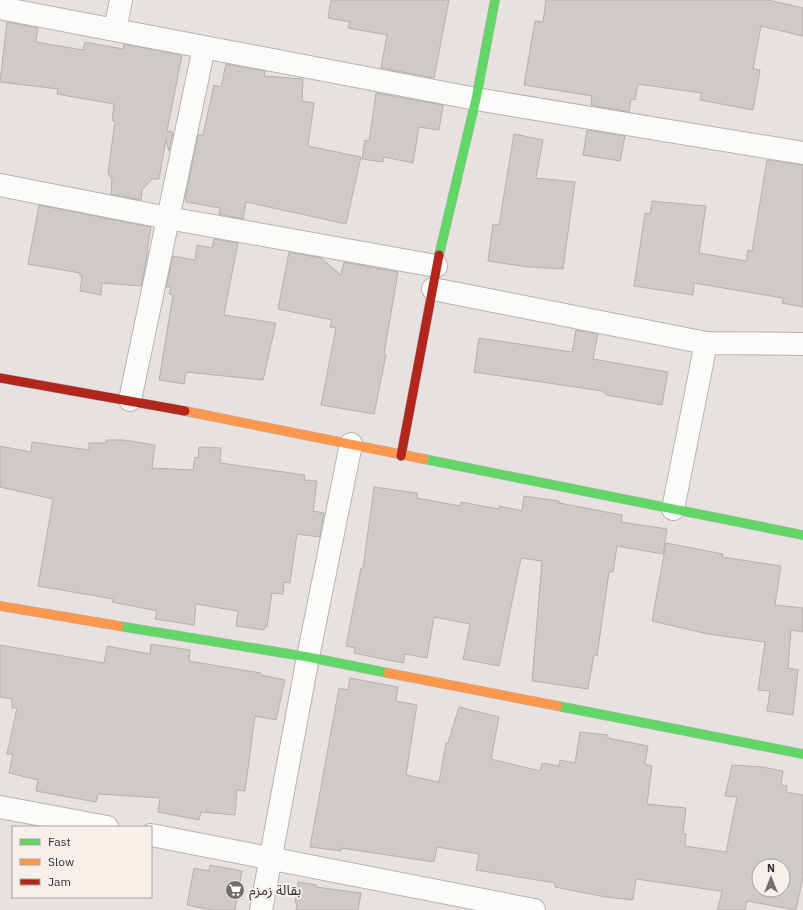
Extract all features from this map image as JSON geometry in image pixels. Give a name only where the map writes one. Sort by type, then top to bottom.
[{"type":"street","points":[[115,30],[121,0]]},
{"type":"street","points":[[401,456],[433,289],[436,266],[476,99],[495,0]]},
{"type":"street","points":[[0,8],[476,99],[803,153]]},
{"type":"street","points":[[130,400],[204,47]]},
{"type":"street","points":[[0,185],[168,218],[436,266]]},
{"type":"street","points":[[433,289],[706,343],[803,344]]},
{"type":"street","points":[[673,509],[706,343]]},
{"type":"street","points":[[0,378],[130,400],[351,444],[401,456],[803,535]]},
{"type":"street","points":[[261,910],[308,657],[351,444]]},
{"type":"street","points":[[0,606],[308,657],[803,754]]},
{"type":"street","points":[[0,807],[102,826]]},
{"type":"street","points":[[152,835],[534,910]]},
{"type":"building","points":[[331,0],[449,0],[434,78],[381,68],[387,35],[348,28],[350,22],[328,18]]},
{"type":"building","points":[[546,0],[768,0],[803,8],[803,36],[761,26],[753,69],[760,70],[753,110],[700,100],[701,93],[638,84],[635,100],[631,99],[629,112],[591,105],[592,96],[524,85],[535,21],[543,22]]},
{"type":"building","points":[[7,22],[38,28],[36,42],[83,50],[85,42],[123,49],[124,44],[182,55],[167,131],[173,132],[169,151],[166,140],[159,179],[152,179],[142,190],[141,200],[111,194],[112,180],[108,173],[115,121],[112,121],[114,104],[57,94],[58,89],[0,82]]},
{"type":"building","points":[[226,64],[265,71],[264,76],[303,79],[302,101],[314,103],[308,146],[361,157],[346,224],[246,202],[243,219],[219,214],[220,208],[186,202],[185,199],[198,135],[203,135],[214,85],[221,87]]},
{"type":"building","points":[[376,93],[443,105],[439,130],[419,127],[413,163],[384,157],[383,162],[362,159],[365,140],[369,141]]},
{"type":"building","points":[[587,130],[625,136],[620,161],[583,155]]},
{"type":"building","points":[[514,134],[543,140],[536,178],[575,182],[563,269],[528,267],[488,261],[493,224],[499,225]]},
{"type":"building","points":[[767,160],[803,165],[803,307],[782,303],[783,298],[694,283],[693,295],[634,286],[645,213],[650,214],[652,201],[706,206],[699,253],[746,261],[748,250],[752,251]]},
{"type":"building","points":[[39,205],[151,227],[141,286],[102,283],[101,295],[80,291],[82,276],[80,276],[80,273],[28,264]]},
{"type":"building","points":[[214,239],[238,243],[224,315],[276,323],[263,380],[186,372],[184,384],[159,380],[173,295],[169,294],[171,287],[166,287],[173,256],[195,260],[197,245],[212,248]]},
{"type":"building","points":[[289,252],[321,258],[341,275],[344,262],[398,272],[384,354],[386,355],[374,414],[321,405],[336,328],[330,327],[332,320],[278,309]]},
{"type":"building","points":[[576,330],[598,334],[593,359],[668,372],[662,405],[607,395],[602,391],[474,372],[479,338],[572,352]]},
{"type":"building","points":[[106,440],[124,440],[155,445],[152,468],[193,470],[195,457],[198,458],[199,447],[221,448],[220,463],[305,475],[304,480],[317,481],[313,511],[324,513],[320,537],[297,534],[290,583],[284,582],[283,594],[272,593],[267,627],[265,626],[264,630],[236,626],[238,611],[196,604],[194,625],[155,619],[157,611],[112,602],[113,599],[38,586],[53,499],[0,487],[0,446],[31,452],[32,442],[89,450],[89,443],[106,443]]},
{"type":"building","points":[[374,487],[417,493],[417,498],[460,506],[461,502],[499,509],[499,506],[522,511],[524,496],[559,501],[559,503],[622,515],[621,522],[667,529],[663,554],[617,546],[613,572],[609,572],[597,656],[594,655],[588,689],[532,681],[542,561],[521,558],[499,666],[463,659],[470,624],[434,617],[427,658],[405,654],[403,663],[354,653],[355,648],[346,646],[361,568],[363,568]]},
{"type":"building","points":[[666,543],[723,554],[722,557],[781,566],[775,605],[803,608],[803,632],[791,630],[788,668],[798,670],[793,715],[767,711],[770,691],[758,690],[765,642],[708,634],[652,621]]},
{"type":"building","points":[[151,644],[190,650],[189,661],[261,673],[261,675],[285,680],[276,720],[255,716],[245,791],[237,790],[235,815],[201,812],[199,820],[158,812],[160,798],[98,794],[96,802],[36,791],[38,780],[9,773],[13,754],[7,754],[17,708],[12,708],[12,699],[0,697],[0,645],[104,663],[107,646],[150,654]]},
{"type":"building","points":[[350,678],[398,687],[396,701],[417,705],[406,775],[439,782],[446,743],[448,743],[459,707],[499,717],[491,759],[540,771],[542,763],[559,766],[560,760],[575,763],[580,732],[608,735],[608,738],[648,746],[645,764],[652,766],[647,804],[686,808],[683,833],[686,834],[685,846],[726,852],[737,797],[725,796],[732,765],[762,767],[783,771],[781,785],[787,786],[786,792],[803,795],[803,877],[796,910],[747,901],[745,910],[717,910],[722,892],[720,891],[636,879],[633,900],[606,897],[555,887],[555,883],[476,870],[479,854],[437,847],[434,862],[341,848],[341,851],[310,847],[339,688],[348,690]]},
{"type":"building","points":[[210,865],[242,871],[235,910],[212,910],[187,905],[194,868],[209,871]]},
{"type":"building","points":[[298,882],[317,885],[316,887],[361,893],[358,910],[296,910],[297,903],[295,903]]},
{"type":"traffic: fast","points":[[439,255],[476,99],[495,0]]},
{"type":"traffic: fast","points":[[424,459],[803,535]]},
{"type":"traffic: fast","points":[[119,626],[308,657],[388,673]]},
{"type":"traffic: fast","points":[[558,706],[803,754]]},
{"type":"traffic: slow","points":[[185,411],[424,459]]},
{"type":"traffic: slow","points":[[0,606],[119,626]]},
{"type":"traffic: slow","points":[[388,673],[558,706]]},
{"type":"traffic: jam","points":[[401,456],[439,255]]},
{"type":"traffic: jam","points":[[0,378],[185,411]]},
{"type":"place","name":"بقالة زمزم","points":[[235,890]]}]
